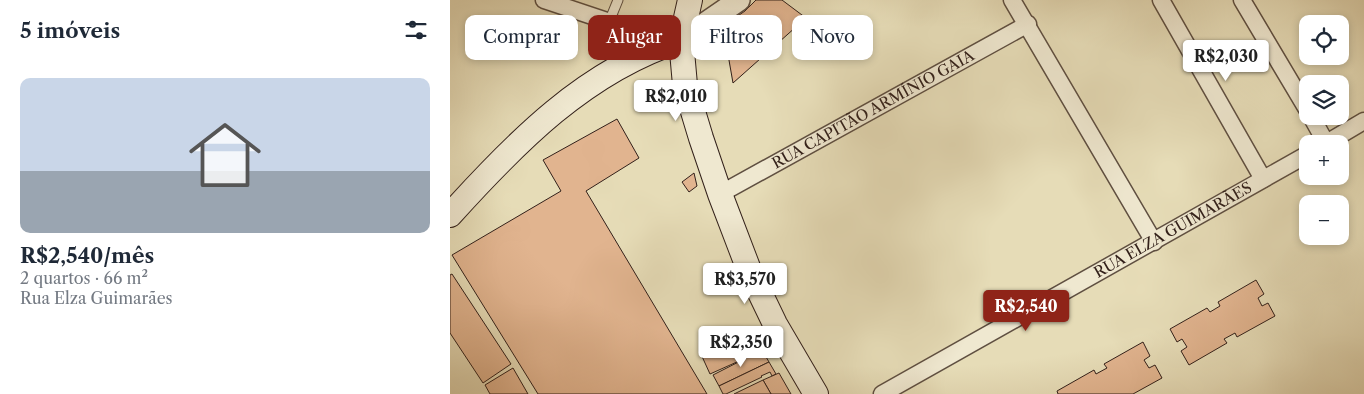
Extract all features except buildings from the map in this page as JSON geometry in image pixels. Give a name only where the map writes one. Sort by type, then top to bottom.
[{"type":"main road","points":[[681,22],[690,0]]},
{"type":"main road","points":[[450,216],[487,173],[534,127],[579,92],[631,60]]},
{"type":"main road","points":[[678,60],[720,194],[749,270],[775,324],[816,394]]},
{"type":"street","points":[[544,0],[588,15]]},
{"type":"street","points":[[681,37],[739,0]]},
{"type":"street","points":[[1012,0],[1028,24],[1154,242]]},
{"type":"street","points":[[1161,0],[1264,179]]},
{"type":"street","points":[[1242,0],[1299,96]]},
{"type":"street","name":"RUA CAPITÃO ARMÍNIO GAIA","points":[[720,194],[1028,24]]},
{"type":"street","points":[[1340,135],[1364,121]]},
{"type":"street","name":"RUA ELZA GUIMARÃES","points":[[882,394],[1299,159]]},
{"type":"lane","points":[[616,15],[618,0]]}]
